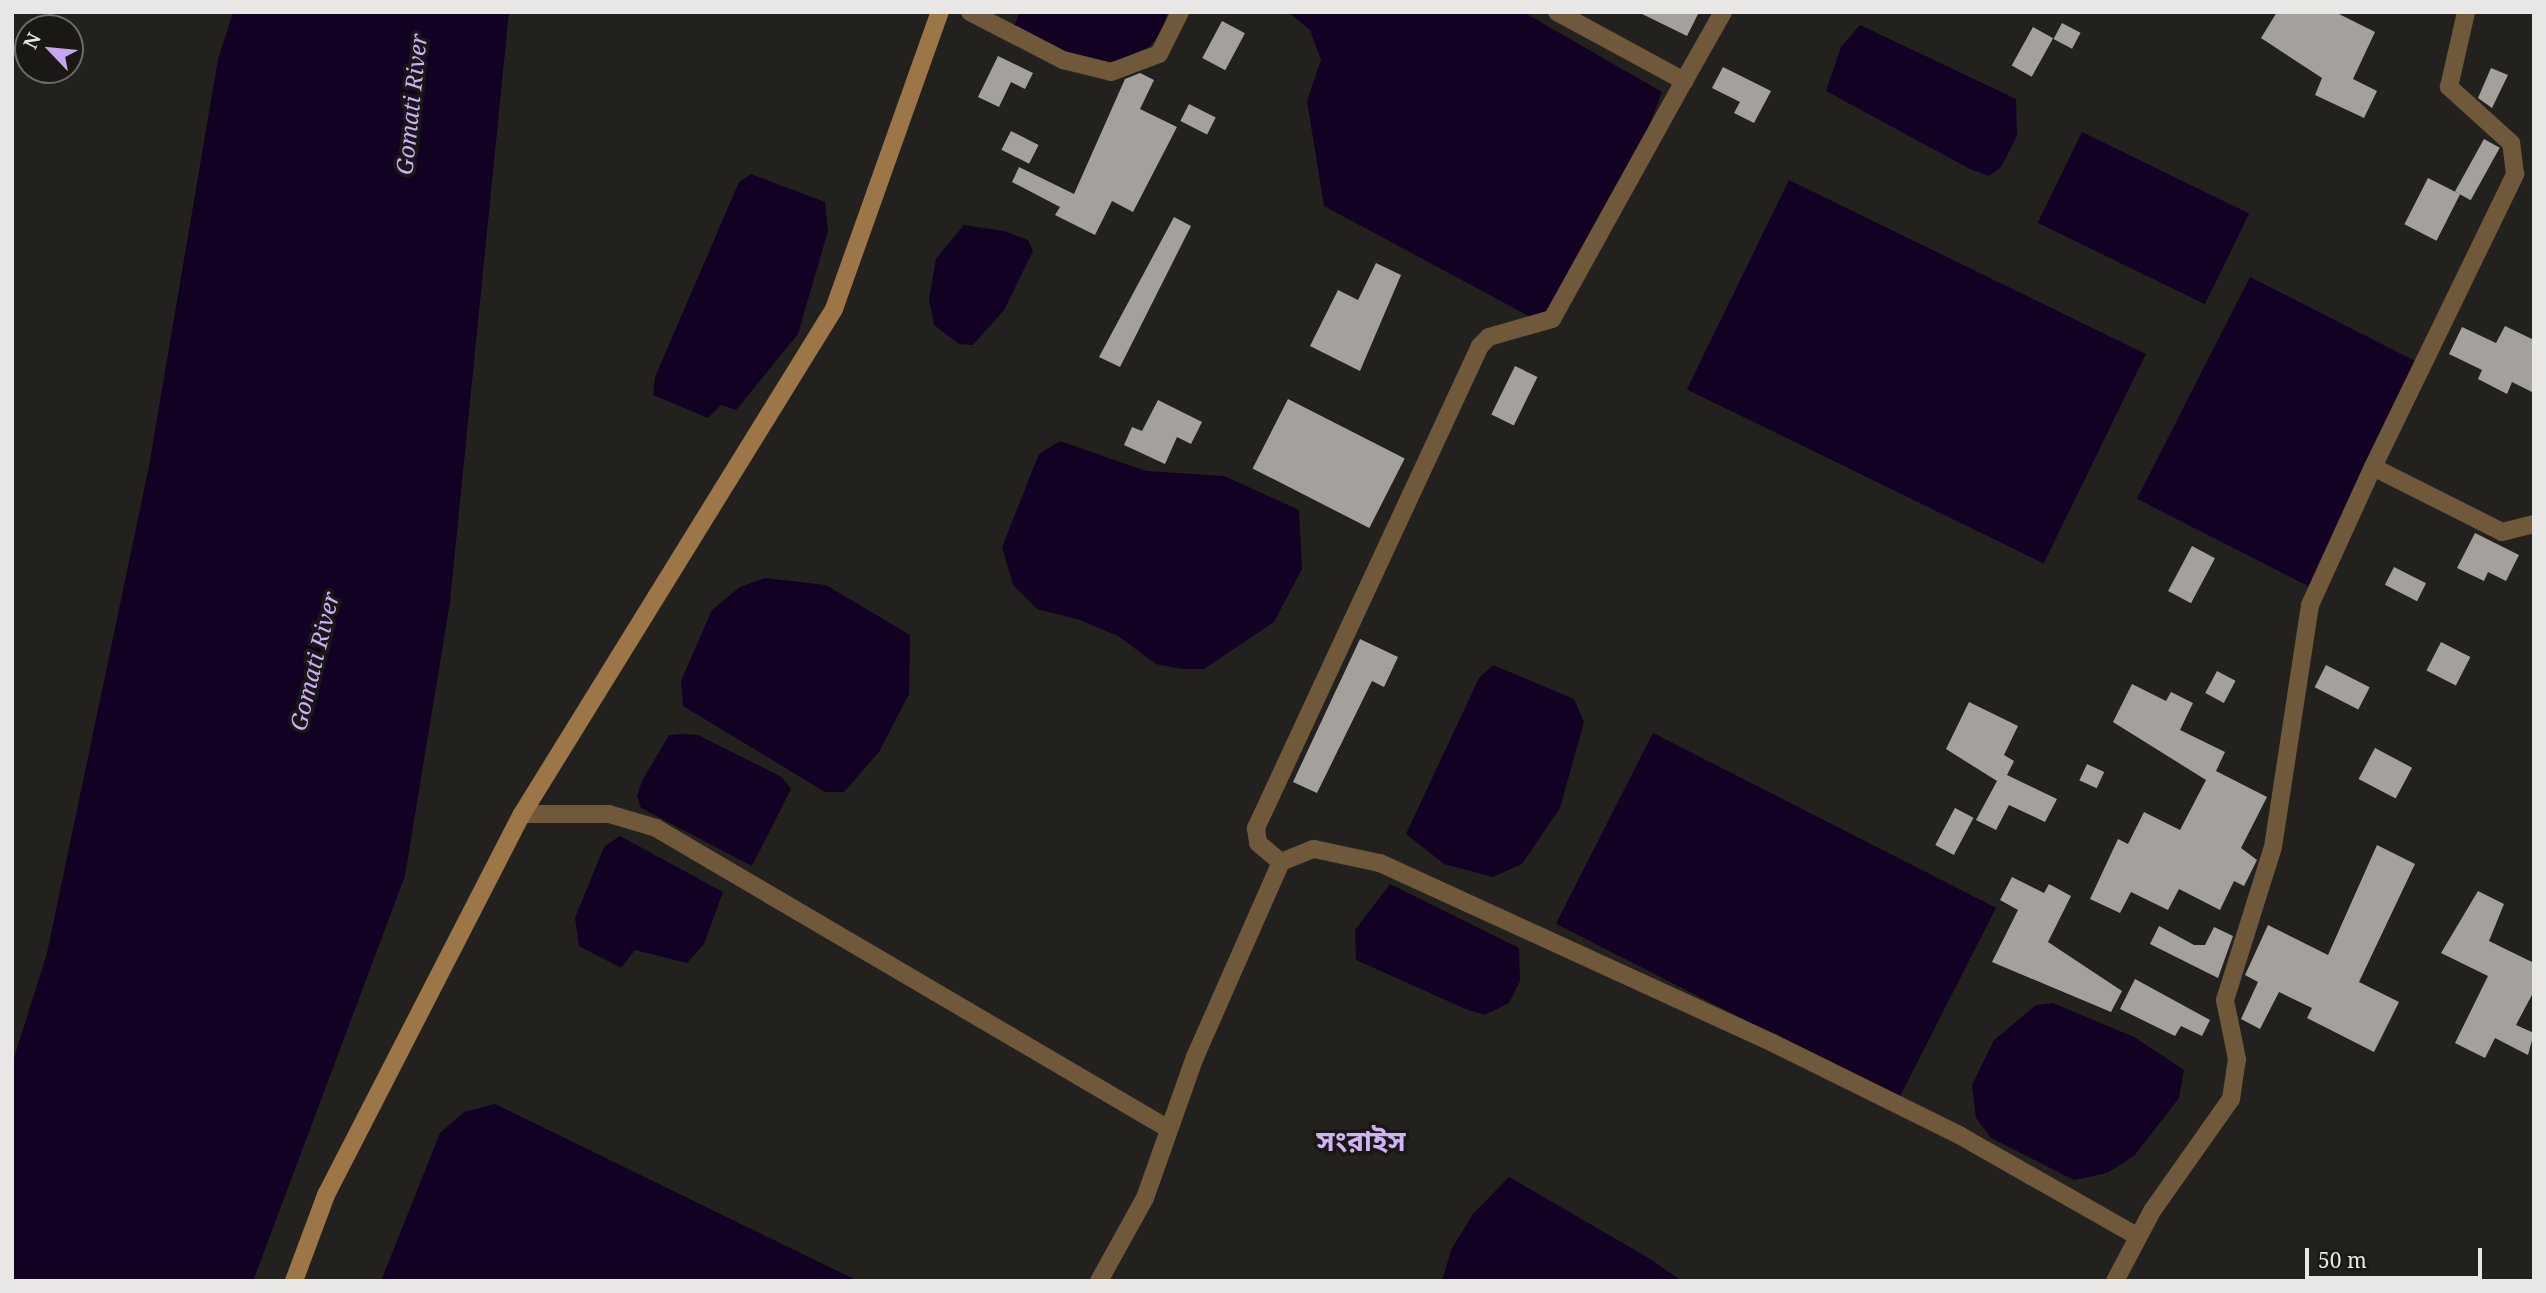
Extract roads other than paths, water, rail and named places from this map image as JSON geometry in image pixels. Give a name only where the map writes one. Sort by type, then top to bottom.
[{"type":"street","points":[[294,1281],[326,1195],[522,814],[834,309],[940,12]]},
{"type":"street","points":[[970,12],[1063,60],[1111,72],[1159,54],[1180,12]]},
{"type":"street","points":[[1557,12],[1684,82]]},
{"type":"street","points":[[1281,862],[1258,843],[1256,828],[1480,346],[1489,337],[1552,319],[1723,12]]},
{"type":"street","points":[[2115,1281],[2137,1236],[2231,1100],[2237,1059],[2225,1000],[2273,848],[2310,605],[2373,467],[2515,174],[2511,143],[2449,87],[2466,12]]},
{"type":"street","points":[[2373,467],[2502,532],[2534,524]]},
{"type":"street","points":[[522,814],[609,814],[656,828],[1167,1128]]},
{"type":"street","points":[[1099,1281],[1145,1198],[1167,1128],[1281,862],[1314,849],[1380,863],[1897,1104],[2137,1236]]},
{"type":"water","name":"Gomati River","points":[[233,12],[509,12],[450,602],[405,876],[253,1281],[12,1281],[12,1064],[47,953],[149,466],[218,59]]},
{"type":"water","points":[[1020,12],[1167,12],[1164,30],[1149,47],[1114,62],[1080,60],[1013,28]]},
{"type":"water","points":[[1288,12],[1523,12],[1662,92],[1639,151],[1540,322],[1324,206],[1307,101],[1321,60],[1310,30]]},
{"type":"water","points":[[1860,25],[2016,99],[2017,136],[2001,167],[1989,176],[1970,169],[1826,91],[1841,47]]},
{"type":"water","points":[[2082,132],[2249,214],[2205,304],[2038,223]]},
{"type":"water","points":[[751,174],[825,202],[828,231],[798,334],[736,410],[721,405],[708,418],[653,395],[655,377],[739,182]]},
{"type":"water","points":[[1789,180],[2146,354],[2044,563],[1687,389]]},
{"type":"water","points":[[964,225],[1004,231],[1028,240],[1033,251],[1004,310],[973,345],[959,344],[934,325],[929,300],[936,259]]},
{"type":"water","points":[[2250,277],[2423,365],[2310,587],[2137,499]]},
{"type":"water","points":[[1060,441],[1146,471],[1224,476],[1299,510],[1302,569],[1274,622],[1204,669],[1181,669],[1156,664],[1118,636],[1080,620],[1037,609],[1013,585],[1002,547],[1039,454]]},
{"type":"water","points":[[765,578],[826,585],[910,635],[909,694],[879,752],[844,792],[825,792],[683,706],[681,681],[712,610],[740,587]]},
{"type":"water","points":[[1493,665],[1574,699],[1584,722],[1560,808],[1522,864],[1493,877],[1444,864],[1406,834],[1479,678]]},
{"type":"water","points":[[1653,733],[1996,908],[1899,1098],[1556,924]]},
{"type":"water","points":[[669,735],[698,735],[782,777],[791,789],[752,866],[641,808],[637,796],[642,781]]},
{"type":"water","points":[[620,836],[723,892],[704,944],[687,963],[635,950],[621,968],[579,946],[575,918],[604,847]]},
{"type":"water","points":[[1390,884],[1519,948],[1520,981],[1509,1003],[1485,1015],[1356,960],[1355,930]]},
{"type":"water","points":[[2053,1003],[2134,1037],[2184,1070],[2179,1098],[2134,1156],[2107,1173],[2074,1180],[1991,1138],[1976,1118],[1972,1085],[1994,1040],[2036,1005]]},
{"type":"water","points":[[495,1104],[858,1281],[381,1281],[440,1133],[464,1112]]},
{"type":"water","points":[[1509,1177],[1647,1257],[1682,1281],[1442,1281],[1451,1250],[1473,1214]]},
{"type":"district","name":"সংরাইস","points":[[1361,1140]]}]
